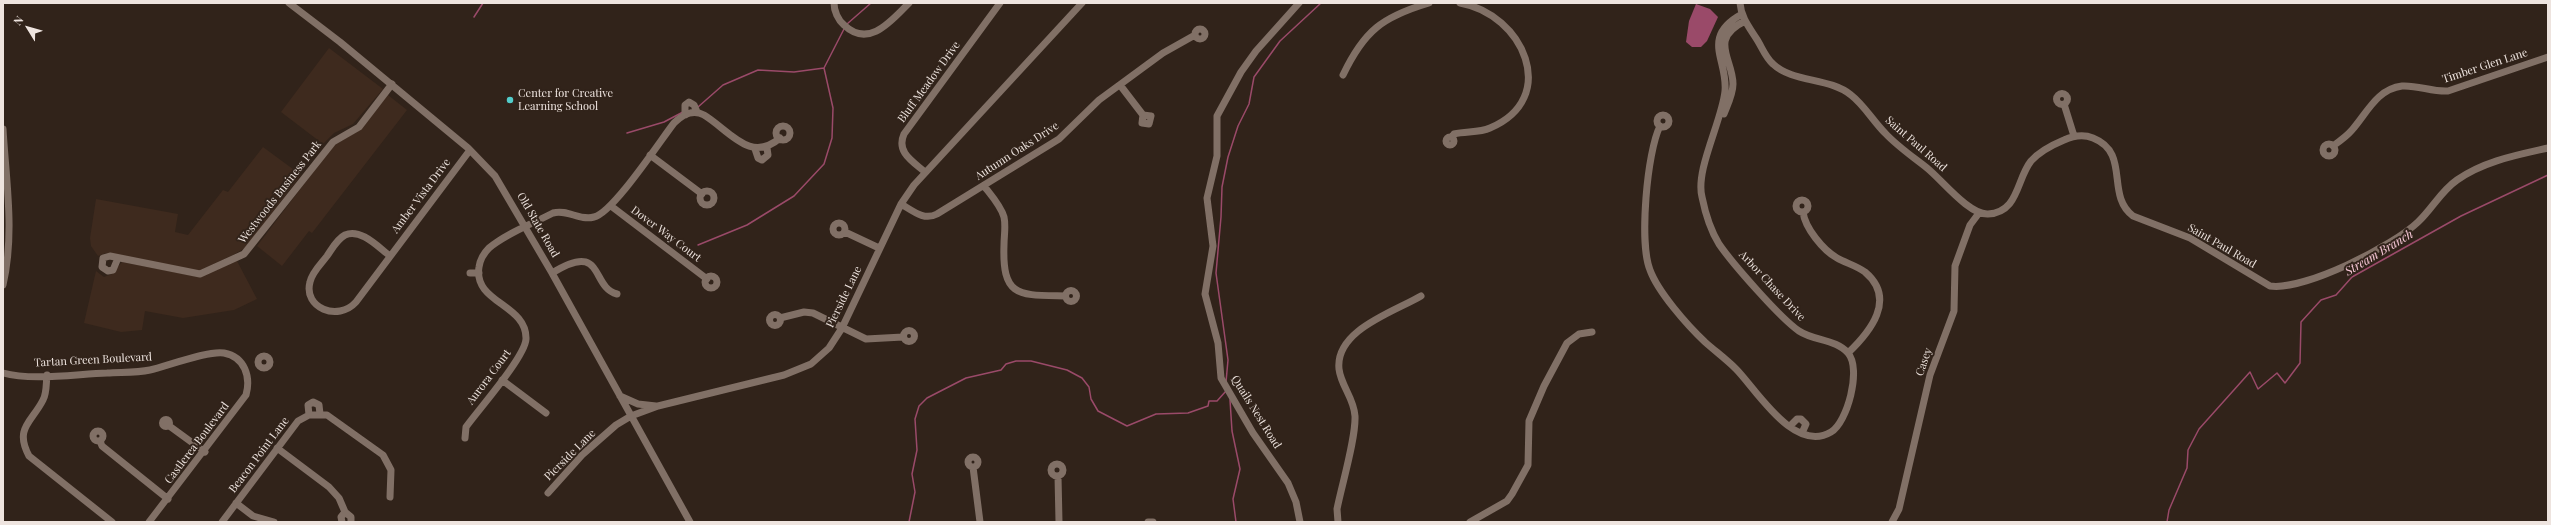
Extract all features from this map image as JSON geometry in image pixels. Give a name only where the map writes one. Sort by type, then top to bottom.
[{"type":"street","name":"Old State Road","points":[[289,3],[392,84],[470,150],[495,176],[552,273],[690,522]]},
{"type":"street","points":[[834,3],[843,24],[855,32],[867,34],[885,27],[909,3]]},
{"type":"street","name":"Bluff Meadow Drive","points":[[925,172],[902,149],[901,143],[904,134],[1000,3]]},
{"type":"street","name":"Pierside Lane","points":[[548,493],[583,454],[616,425],[631,416],[658,406],[799,370],[822,356],[842,328],[901,204],[925,172],[1082,3]]},
{"type":"street","name":"Quails Nest Road","points":[[1299,3],[1256,51],[1241,72],[1217,116],[1217,156],[1207,198],[1213,246],[1205,294],[1218,343],[1221,378],[1253,433],[1288,483],[1296,502],[1300,522]]},
{"type":"street","points":[[1343,75],[1358,46],[1381,22],[1404,10],[1433,3]]},
{"type":"street","points":[[1452,137],[1454,134],[1491,128],[1503,120],[1524,98],[1528,78],[1526,61],[1520,45],[1508,29],[1492,14],[1460,3]]},
{"type":"street","name":"Saint Paul Road","points":[[1740,3],[1743,18],[1772,63],[1780,70],[1839,87],[1851,95],[1886,134],[1942,180],[1966,204],[1979,213]]},
{"type":"street","name":"Arbor Chase Drive","points":[[1743,18],[1731,26],[1724,51],[1732,80],[1732,90],[1716,130],[1702,176],[1700,188],[1703,204],[1717,240],[1792,325],[1809,336],[1832,342],[1848,353]]},
{"type":"street","name":"Autumn Oaks Drive","points":[[901,204],[919,215],[931,217],[1059,139],[1099,100],[1163,53],[1195,36]]},
{"type":"street","name":"Timber Glen Lane","points":[[2334,146],[2349,134],[2373,103],[2388,90],[2409,86],[2435,92],[2448,91],[2548,57]]},
{"type":"street","name":"Westwoods Business Park","points":[[118,258],[200,274],[244,255],[333,142],[359,127],[392,84]]},
{"type":"street","points":[[1120,85],[1144,115]]},
{"type":"street","points":[[686,115],[684,107],[688,103],[694,105],[696,112]]},
{"type":"street","points":[[1979,213],[1996,213],[2010,204],[2031,162],[2041,152],[2074,136],[2064,104]]},
{"type":"street","points":[[470,273],[478,273],[481,259],[486,251],[526,227],[559,212],[589,218],[600,216],[611,206],[674,123],[686,115],[696,112],[708,117],[746,146],[755,149],[767,148],[780,138]]},
{"type":"street","points":[[1660,126],[1652,160],[1644,237],[1647,262],[1653,277],[1703,341],[1737,370],[1766,407],[1790,426],[1802,433],[1820,436],[1830,433],[1839,424],[1854,380],[1854,368],[1848,353],[1875,322],[1880,302],[1878,291],[1865,273],[1837,258],[1824,248],[1806,222],[1803,212]]},
{"type":"street","points":[[3,129],[10,216],[7,265],[3,285]]},
{"type":"street","name":"Saint Paul Road","points":[[2074,136],[2093,138],[2111,153],[2117,170],[2120,203],[2133,216],[2190,238],[2267,284],[2277,287],[2296,283],[2343,266],[2396,240],[2419,221],[2449,187],[2466,175],[2507,157],[2548,148]]},
{"type":"street","points":[[755,149],[758,158],[762,160],[768,154],[767,148]]},
{"type":"street","name":"Amber Vista Drive","points":[[390,256],[361,235],[352,233],[345,235],[312,275],[309,286],[311,297],[328,311],[337,313],[347,310],[390,256],[470,150]]},
{"type":"street","points":[[650,155],[702,194]]},
{"type":"street","points":[[984,186],[1004,219],[1004,266],[1009,282],[1015,289],[1028,295],[1065,296]]},
{"type":"street","name":"Dover Way Court","points":[[611,206],[707,279]]},
{"type":"street","name":"Casey","points":[[1892,522],[1899,509],[1930,374],[1954,311],[1955,266],[1970,225],[1979,213]]},
{"type":"street","points":[[845,232],[879,248]]},
{"type":"street","points":[[552,273],[570,263],[584,262],[595,268],[609,290],[617,294]]},
{"type":"street","name":"Aurora Court","points":[[465,438],[466,427],[522,351],[526,340],[525,329],[514,314],[486,292],[478,273]]},
{"type":"street","points":[[1338,522],[1337,509],[1355,424],[1352,401],[1339,370],[1343,349],[1358,330],[1421,296]]},
{"type":"street","points":[[780,318],[804,312],[812,313],[866,339],[903,337]]},
{"type":"street","points":[[1470,522],[1507,501],[1512,494],[1528,465],[1529,420],[1544,386],[1567,343],[1579,334],[1592,332]]},
{"type":"street","name":"Tartan Green Boulevard","points":[[3,373],[47,375],[148,371],[220,352],[232,355],[246,371]]},
{"type":"street","points":[[246,371],[258,364]]},
{"type":"street","name":"Castlerea Boulevard","points":[[149,522],[205,452],[246,395],[248,384],[246,371]]},
{"type":"street","points":[[47,375],[44,398],[30,419],[23,434],[25,449],[29,456],[112,522]]},
{"type":"street","points":[[502,380],[546,414]]},
{"type":"street","points":[[620,396],[638,404],[658,406]]},
{"type":"street","points":[[320,414],[319,405],[313,402],[308,405],[309,415],[320,414],[331,416],[383,455],[391,470],[390,497]]},
{"type":"street","name":"Beacon Point Lane","points":[[222,522],[298,421],[309,415]]},
{"type":"street","points":[[1790,426],[1797,419],[1802,420],[1806,424],[1802,433]]},
{"type":"street","points":[[168,425],[205,452]]},
{"type":"street","points":[[100,441],[102,446],[168,499]]},
{"type":"street","points":[[277,448],[328,487],[338,498],[345,512],[352,518],[351,522]]},
{"type":"street","points":[[973,467],[980,522]]},
{"type":"street","points":[[1058,476],[1059,522]]},
{"type":"street","points":[[236,502],[253,516],[274,522]]},
{"type":"street","points":[[342,522],[341,517],[345,512]]},
{"type":"street","points":[[1148,522],[1154,522]]},
{"type":"shaded area","points":[[1696,4],[1710,9],[1718,17],[1707,41],[1701,47],[1692,47],[1686,42],[1689,21]]},
{"type":"shaded area","points":[[329,48],[383,89],[353,124],[334,133],[323,144],[281,112]]},
{"type":"shaded area","points":[[388,95],[407,110],[312,233],[309,231],[282,266],[257,246],[333,146],[358,131]]},
{"type":"shaded area","points":[[263,147],[301,175],[245,248],[233,255],[199,271],[106,253],[98,256],[91,246],[90,238],[96,199],[178,214],[175,232],[188,235],[223,190],[228,192]]},
{"type":"shaded area","points":[[237,261],[257,299],[234,310],[183,318],[145,311],[142,330],[121,332],[84,323],[96,271],[104,277],[112,274],[122,262],[199,277]]},
{"type":"waterway","points":[[474,17],[483,3]]},
{"type":"waterway","points":[[847,24],[871,3]]},
{"type":"waterway","points":[[1226,382],[1228,360],[1216,273],[1222,187],[1228,157],[1238,126],[1249,104],[1254,77],[1280,41],[1321,3]]},
{"type":"waterway","points":[[698,245],[747,225],[794,196],[824,164],[832,138],[833,108],[824,68],[844,29]]},
{"type":"waterway","points":[[698,107],[723,85],[758,70],[794,72],[824,68]]},
{"type":"waterway","points":[[627,133],[664,122],[683,112]]},
{"type":"waterway","name":"Stream Branch","points":[[2167,522],[2169,510],[2187,468],[2188,450],[2199,429],[2250,372],[2258,389],[2277,373],[2285,383],[2300,363],[2301,322],[2321,300],[2336,295],[2352,277],[2461,216],[2548,175]]},
{"type":"waterway","points":[[909,522],[915,492],[912,474],[917,450],[915,419],[919,406],[927,398],[966,378],[1001,370],[1006,364],[1016,361],[1031,361],[1067,370],[1082,378],[1089,387],[1091,399],[1098,411],[1127,426],[1156,414],[1188,413],[1208,406],[1209,401],[1217,401],[1226,391]]},
{"type":"waterway","points":[[1230,400],[1232,431],[1240,469],[1233,499],[1236,522]]},
{"type":"place","name":"Center for Creative Learning School","points":[[510,100]]}]
